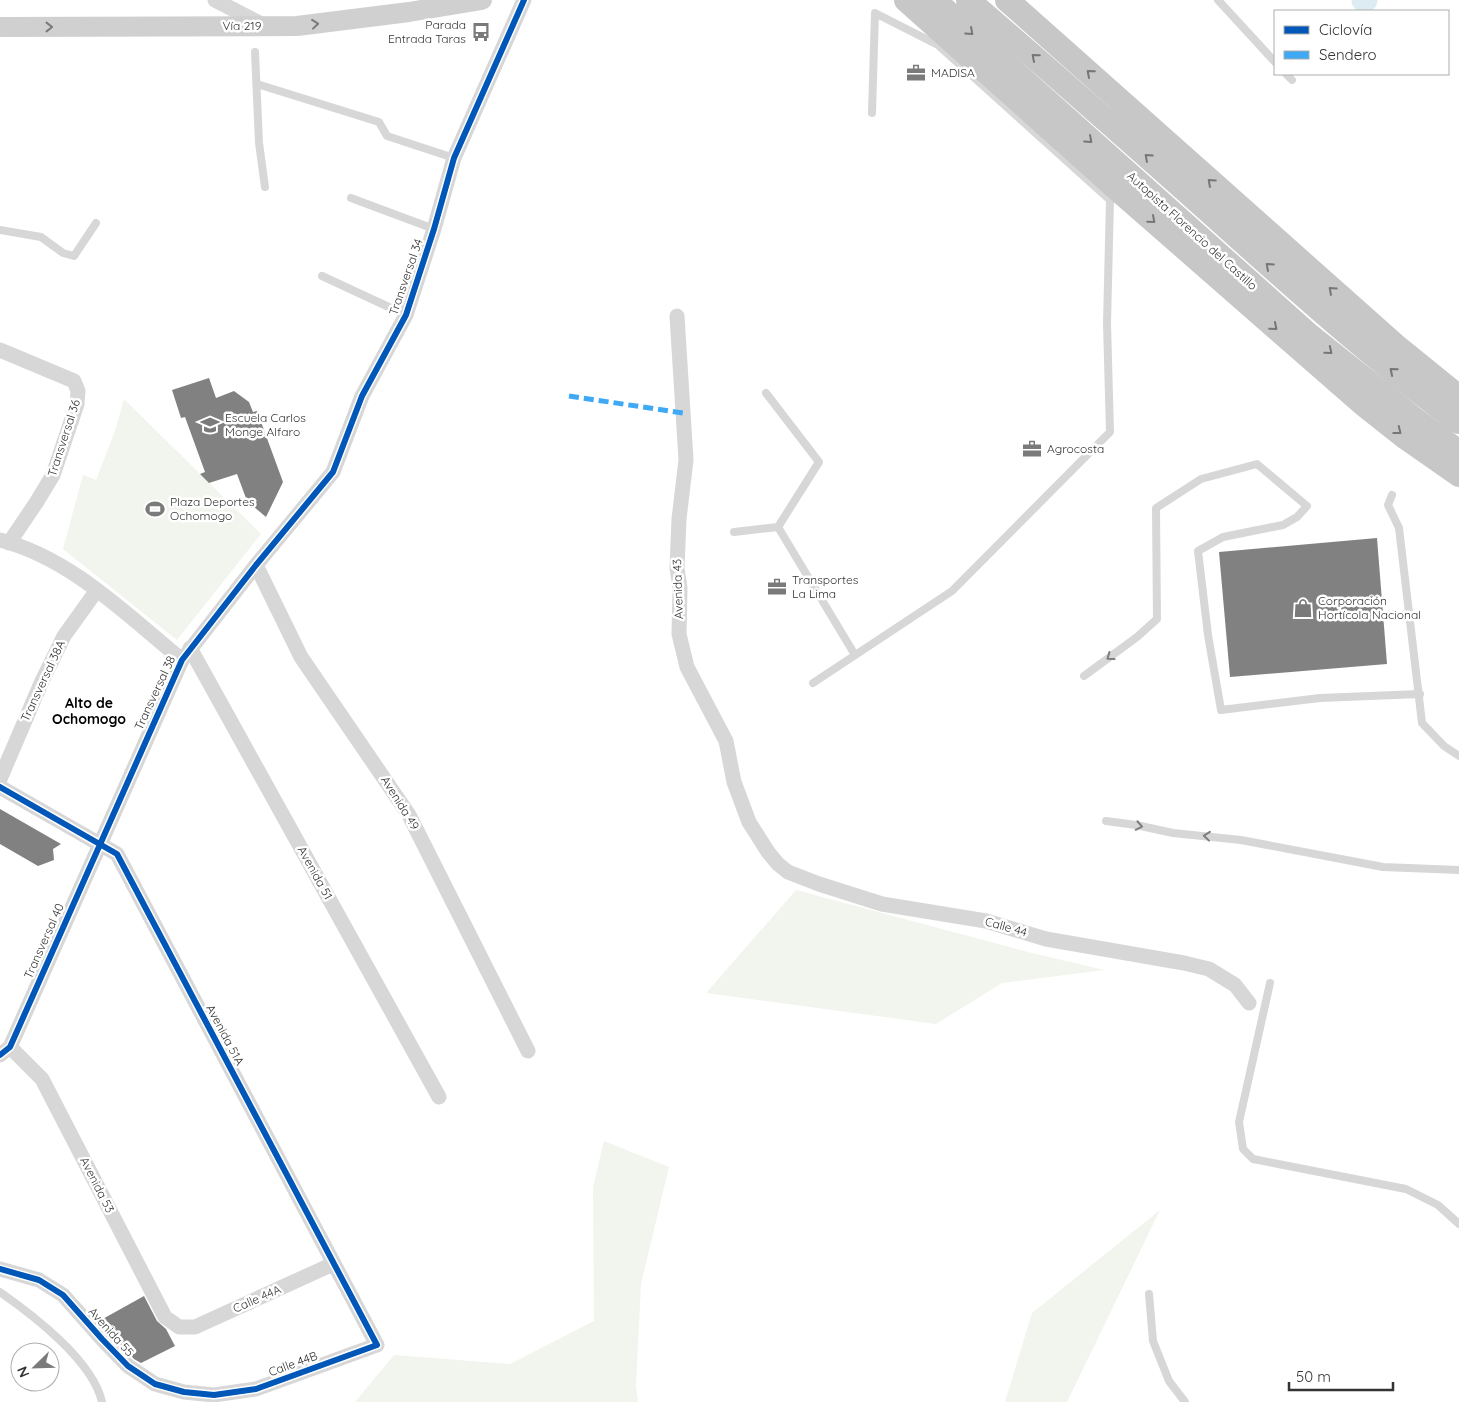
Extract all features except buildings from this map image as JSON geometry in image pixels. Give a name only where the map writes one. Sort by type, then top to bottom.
[{"type":"highway","points":[[890,0],[902,6],[958,48]]},
{"type":"highway","points":[[906,0],[1117,198],[1361,406],[1459,475]]},
{"type":"highway","name":"Autopista Florencio del Castillo","points":[[934,0],[1309,335],[1459,452]]},
{"type":"highway","name":"Autopista Florencio del Castillo","points":[[968,0],[1072,88],[1328,317],[1404,381],[1459,422]]},
{"type":"highway","points":[[1007,0],[1395,345],[1459,397]]},
{"type":"main road","name":"Vía 219","points":[[0,27],[297,26],[331,23],[482,0]]},
{"type":"street","points":[[216,0],[266,26]]},
{"type":"street","name":"Transversal 34","points":[[256,565],[333,472],[362,396],[406,315],[434,229],[454,158],[524,0]]},
{"type":"street","name":"Avenida 43","points":[[677,316],[686,460],[679,519],[677,558],[680,588],[679,634],[687,667],[726,741],[734,782],[749,822],[764,846]]},
{"type":"street","name":"Transversal 36","points":[[0,350],[74,382],[78,391],[77,404],[53,475],[36,503],[4,542]]},
{"type":"street","name":"Avenida 51","points":[[4,542],[57,563],[186,654],[439,1097]]},
{"type":"street","name":"Transversal 38","points":[[100,844],[186,654],[256,565]]},
{"type":"street","name":"Avenida 49","points":[[256,565],[301,657],[409,815],[528,1051]]},
{"type":"street","name":"Transversal 38A","points":[[0,778],[42,681],[64,636],[97,590]]},
{"type":"street","name":"Avenida 51A","points":[[0,787],[117,854],[377,1345]]},
{"type":"street","name":"Transversal 40","points":[[5,1051],[100,844]]},
{"type":"street","name":"Calle 44","points":[[764,846],[778,864],[788,872],[818,884],[882,904],[986,921],[1066,943],[1209,969],[1235,985],[1249,1003]]},
{"type":"street","name":"Avenida 53","points":[[5,1051],[42,1079],[165,1317],[179,1327]]},
{"type":"street","name":"Calle 44A","points":[[179,1327],[194,1327],[333,1264]]},
{"type":"street","name":"Avenida 55","points":[[0,1268],[39,1280],[63,1295],[128,1366],[155,1384],[184,1392],[214,1395]]},
{"type":"street","name":"Calle 44B","points":[[214,1395],[256,1389],[377,1345]]},
{"type":"lane","points":[[1218,0],[1274,61]]},
{"type":"lane","points":[[813,683],[952,591],[1110,432],[1107,323],[1117,198],[938,45],[876,13],[872,113]]},
{"type":"lane","points":[[255,52],[258,144],[265,187]]},
{"type":"lane","points":[[1287,75],[1292,80]]},
{"type":"lane","points":[[257,84],[379,122],[387,136],[454,158]]},
{"type":"lane","points":[[351,198],[434,229]]},
{"type":"lane","points":[[0,230],[41,237],[63,253],[74,256],[96,223]]},
{"type":"lane","points":[[322,276],[406,315]]},
{"type":"lane","points":[[766,394],[819,462],[778,527]]},
{"type":"lane","points":[[1084,676],[1137,637],[1157,619],[1156,508],[1201,479],[1256,464],[1307,506],[1297,518],[1283,525],[1223,537],[1198,551],[1208,635],[1221,710],[1320,698],[1420,694]]},
{"type":"lane","points":[[1392,495],[1388,505],[1399,528],[1422,723],[1444,746],[1459,756]]},
{"type":"lane","points":[[778,527],[855,655]]},
{"type":"lane","points":[[734,532],[778,527]]},
{"type":"lane","points":[[1106,821],[1172,833],[1242,840],[1383,867],[1459,870]]},
{"type":"lane","points":[[1270,983],[1239,1122],[1243,1149],[1253,1159],[1406,1189],[1438,1205],[1459,1224]]},
{"type":"lane","points":[[0,1292],[29,1312],[58,1338],[88,1372],[97,1387],[102,1402]]},
{"type":"lane","points":[[1148,1294],[1154,1341],[1170,1381],[1185,1402]]},
{"type":"shaded area","name":"Plaza Deportes Ochomogo","points":[[124,399],[261,534],[177,640],[63,549],[83,475],[96,480],[115,431]]},
{"type":"shaded area","points":[[796,890],[1028,952],[1104,970],[1002,983],[936,1024],[706,993]]},
{"type":"shaded area","points":[[604,1141],[669,1167],[641,1284],[636,1385],[638,1402],[355,1402],[394,1355],[510,1364],[594,1321],[593,1187]]},
{"type":"shaded area","points":[[1160,1210],[1067,1402],[1005,1402],[1032,1313]]},
{"type":"marked path","points":[[569,396],[683,413]]},
{"type":"cycle path","points":[[0,1055],[10,1047],[182,660],[256,565],[333,472],[362,396],[406,315],[434,229],[454,158],[524,0]]},
{"type":"cycle path","points":[[0,787],[117,854],[377,1345],[256,1389],[214,1395],[184,1392],[155,1384],[128,1366],[63,1295],[39,1280],[0,1269]]},
{"type":"place","name":"Parada Entrada Taras","points":[[481,32]]},
{"type":"place","name":"MADISA","points":[[916,73]]},
{"type":"place","name":"Escuela Carlos Monge Alfaro","points":[[210,425]]},
{"type":"place","name":"Agrocosta","points":[[1032,449]]},
{"type":"place","name":"Plaza Deportes Ochomogo","points":[[155,509]]},
{"type":"place","name":"Transportes La Lima","points":[[777,587]]},
{"type":"place","name":"Corporación Hortícola Nacional","points":[[1303,608]]},
{"type":"district","name":"Alto de Ochomogo","points":[[89,712]]}]
